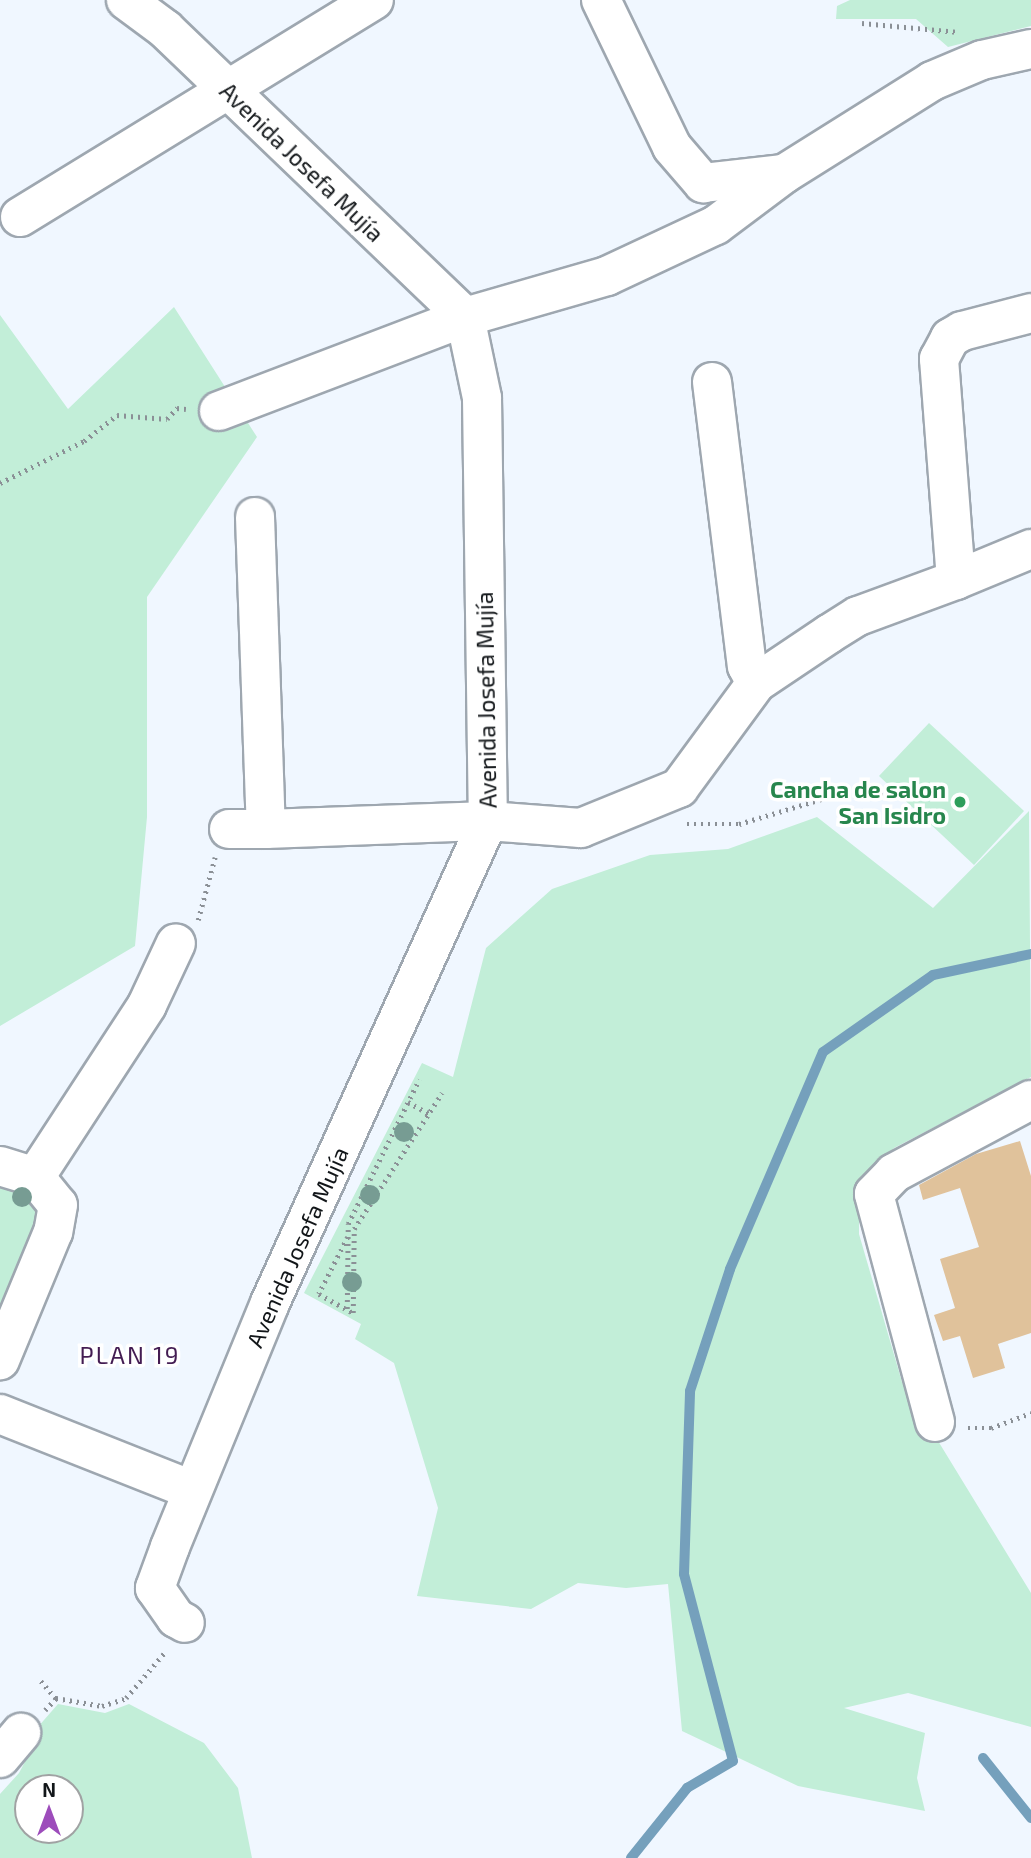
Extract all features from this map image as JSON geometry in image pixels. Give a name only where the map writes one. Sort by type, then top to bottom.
[{"type":"street","name":"Avenida Josefa Mujía","points":[[126,0],[144,10],[464,317],[482,398],[488,821],[270,1303],[192,1490],[155,1588],[176,1618],[185,1623]]},
{"type":"street","points":[[20,217],[230,92],[374,0]]},
{"type":"street","points":[[601,0],[672,147],[704,183],[784,174]]},
{"type":"street","points":[[219,411],[464,317],[607,276],[716,225],[784,174],[932,81],[982,60],[1031,49]]},
{"type":"street","points":[[956,580],[939,359],[950,338],[962,331],[1031,313]]},
{"type":"street","points":[[712,382],[747,666],[756,683]]},
{"type":"street","points":[[255,517],[247,829],[488,821],[581,828],[648,805],[686,780],[756,683],[858,616],[1031,550]]},
{"type":"street","points":[[0,1360],[57,1220],[54,1194],[17,1171],[147,1005],[176,943]]},
{"type":"street","points":[[935,1422],[874,1194],[894,1172],[1031,1100]]},
{"type":"street","points":[[0,1414],[192,1490]]},
{"type":"path","points":[[862,23],[958,30],[982,60]]},
{"type":"path","points":[[0,483],[84,441],[117,415],[167,419],[177,408],[219,411]]},
{"type":"path","points":[[648,805],[656,815],[681,823],[739,824],[825,798],[896,792]]},
{"type":"path","points":[[176,943],[194,935],[219,841],[247,829]]},
{"type":"path","points":[[419,1080],[360,1197],[348,1237],[320,1294],[353,1312],[357,1293],[354,1229],[442,1093]]},
{"type":"path","points":[[408,1102],[430,1114]]},
{"type":"path","points":[[347,1309],[348,1237]]},
{"type":"path","points":[[935,1422],[990,1428],[1031,1413]]},
{"type":"path","points":[[41,1681],[56,1698],[102,1706],[126,1698],[185,1623]]},
{"type":"green space","points":[[850,0],[1031,0],[1031,26],[948,47],[916,19],[836,19],[837,6]]},
{"type":"green space","points":[[174,307],[257,437],[147,597],[147,817],[135,946],[0,1026],[0,315],[68,409]]},
{"type":"green space","name":"Cancha de salon San Isidro","points":[[929,723],[1024,811],[974,865],[879,776]]},
{"type":"green space","points":[[1029,811],[1031,1077],[894,1148],[859,1190],[859,1234],[902,1382],[1031,1593],[1031,1727],[908,1693],[844,1708],[925,1733],[917,1778],[925,1811],[798,1786],[682,1731],[668,1584],[626,1588],[578,1583],[531,1609],[417,1596],[438,1508],[394,1363],[355,1339],[361,1324],[304,1293],[422,1063],[453,1077],[486,948],[552,889],[650,855],[728,849],[817,817],[933,908]]},
{"type":"green space","points":[[0,1180],[17,1184],[42,1210],[0,1330]]},
{"type":"green space","points":[[58,1704],[105,1713],[129,1704],[204,1743],[238,1788],[252,1858],[0,1858],[0,1794],[14,1779],[14,1844],[84,1844],[84,1774],[18,1774],[36,1741],[30,1736]]},
{"type":"building","points":[[1020,1141],[1031,1176],[1031,1333],[998,1344],[1005,1368],[973,1378],[960,1336],[943,1341],[934,1315],[955,1308],[940,1259],[979,1247],[960,1188],[923,1200],[919,1185],[976,1154]]},
{"type":"waterway","points":[[631,1858],[687,1788],[733,1761],[684,1574],[690,1391],[730,1269],[823,1052],[933,975],[1031,954]]},
{"type":"waterway","points":[[983,1758],[1031,1818]]},
{"type":"place","name":"Cancha de salon San Isidro","points":[[960,802]]},
{"type":"district","name":"PLAN 19","points":[[130,1355]]}]
